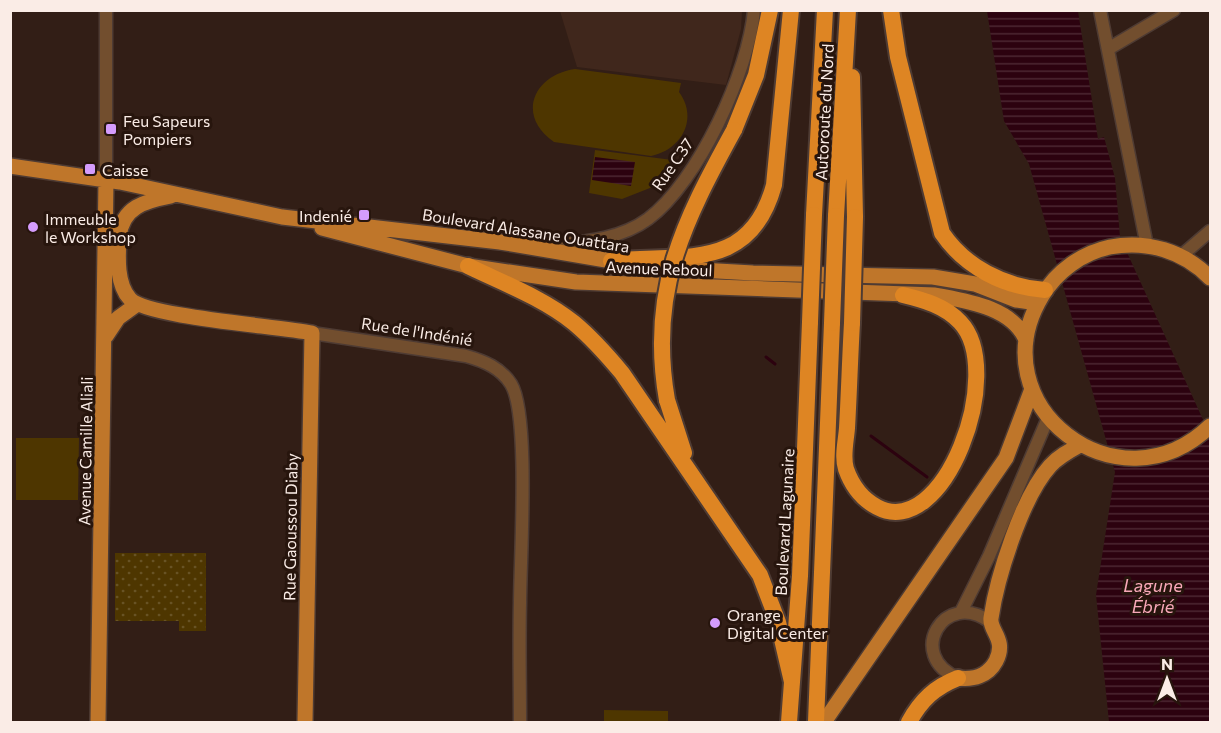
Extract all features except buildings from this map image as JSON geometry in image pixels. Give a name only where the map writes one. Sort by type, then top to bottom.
[{"type":"highway","points":[[702,492],[675,431],[667,400],[662,370],[660,334],[663,302],[673,258],[709,175],[734,130],[756,75],[770,10]]},
{"type":"highway","points":[[611,261],[713,254],[746,237],[760,220],[769,204],[774,184],[791,10]]},
{"type":"highway","name":"Autoroute du Nord","points":[[810,322],[825,10]]},
{"type":"highway","points":[[891,10],[898,57],[942,233],[957,253],[975,267],[1013,285],[1045,291]]},
{"type":"highway","points":[[848,18],[854,96],[855,217],[846,468],[856,490],[874,506],[883,510],[904,509],[920,504],[948,475],[965,439],[972,417],[976,373],[971,338],[960,321],[937,305],[903,295]]},
{"type":"highway","name":"Autoroute du Nord","points":[[816,723],[836,216],[848,18]]},
{"type":"highway","points":[[468,266],[547,305],[573,322],[601,347],[622,373],[760,574],[778,622],[792,682]]},
{"type":"highway","name":"Boulevard Lagunaire","points":[[789,723],[806,476],[810,322]]},
{"type":"highway","points":[[909,723],[915,712],[938,686],[958,678]]},
{"type":"main road","name":"Boulevard Alassane Ouattara","points":[[10,166],[106,180],[282,217],[396,228],[611,261],[697,271],[933,277],[975,284],[1016,300],[1045,291]]},
{"type":"main road","name":"Avenue Camille Aliali","points":[[98,723],[106,180]]},
{"type":"main road","points":[[105,338],[118,318],[136,305],[124,290],[120,271],[119,238],[123,221],[132,209],[147,201],[178,195]]},
{"type":"main road","name":"Avenue Reboul","points":[[282,217],[468,266],[576,282],[934,295],[970,302],[999,313],[1021,328],[1026,340]]},
{"type":"main road","points":[[1210,278],[1181,256],[1147,246],[1130,245],[1107,248],[1085,256],[1045,291],[1026,340],[1026,364],[1032,389],[1048,418],[1080,445],[1096,452],[1124,459],[1156,457],[1185,446],[1210,426]]},
{"type":"main road","name":"Rue de l'Indénié","points":[[136,305],[163,313],[279,326],[312,333]]},
{"type":"main road","name":"Rue Gaoussou Diaby","points":[[305,723],[312,333]]},
{"type":"main road","points":[[824,723],[1006,458],[1032,389]]},
{"type":"main road","points":[[958,678],[979,677],[996,662],[1000,641],[990,622],[1004,565],[1024,510],[1048,468],[1080,445]]},
{"type":"street","points":[[106,10],[106,180]]},
{"type":"street","name":"Rue C37","points":[[533,248],[597,240],[626,231],[648,219],[672,196],[696,161],[722,113],[750,42],[754,10]]},
{"type":"street","points":[[1100,10],[1147,246]]},
{"type":"street","points":[[1108,49],[1174,10]]},
{"type":"street","points":[[1181,256],[1210,231]]},
{"type":"street","name":"Rue de l'Indénié","points":[[312,333],[466,356],[485,362],[501,372],[512,386],[520,429],[522,475],[520,723]]},
{"type":"street","points":[[962,612],[989,556],[1048,418]]},
{"type":"street","points":[[958,678],[947,674],[934,658],[933,638],[943,621],[962,612],[981,615],[990,622]]},
{"type":"shaded area","points":[[560,11],[742,11],[741,29],[726,85],[577,67]]},
{"type":"shaded area","points":[[575,69],[681,83],[679,92],[685,102],[687,113],[684,132],[671,147],[651,156],[554,142],[542,132],[535,120],[534,98],[549,79]]},
{"type":"shaded area","points":[[595,150],[680,161],[650,188],[622,199],[589,193]]},
{"type":"shaded area","points":[[16,438],[79,438],[78,500],[16,500]]},
{"type":"shaded area","points":[[115,553],[206,553],[206,631],[179,631],[179,621],[115,621]]},
{"type":"shaded area","points":[[604,710],[668,711],[668,722],[604,722]]},
{"type":"water","name":"Lagune Ébrié","points":[[987,11],[1078,11],[1098,139],[1104,137],[1115,178],[1120,237],[1210,435],[1210,722],[1109,722],[1096,595],[1115,472],[1029,164],[1004,121]]},
{"type":"water","points":[[595,157],[635,162],[631,186],[592,180]]},
{"type":"waterway","points":[[766,357],[775,364]]},
{"type":"waterway","points":[[871,436],[927,477]]},
{"type":"place","name":"Feu Sapeurs Pompiers","points":[[111,129]]},
{"type":"place","name":"Caisse","points":[[90,169]]},
{"type":"place","name":"Indenié","points":[[364,215]]},
{"type":"place","name":"Immeuble le Workshop","points":[[33,227]]},
{"type":"place","name":"Orange Digital Center","points":[[715,623]]}]
